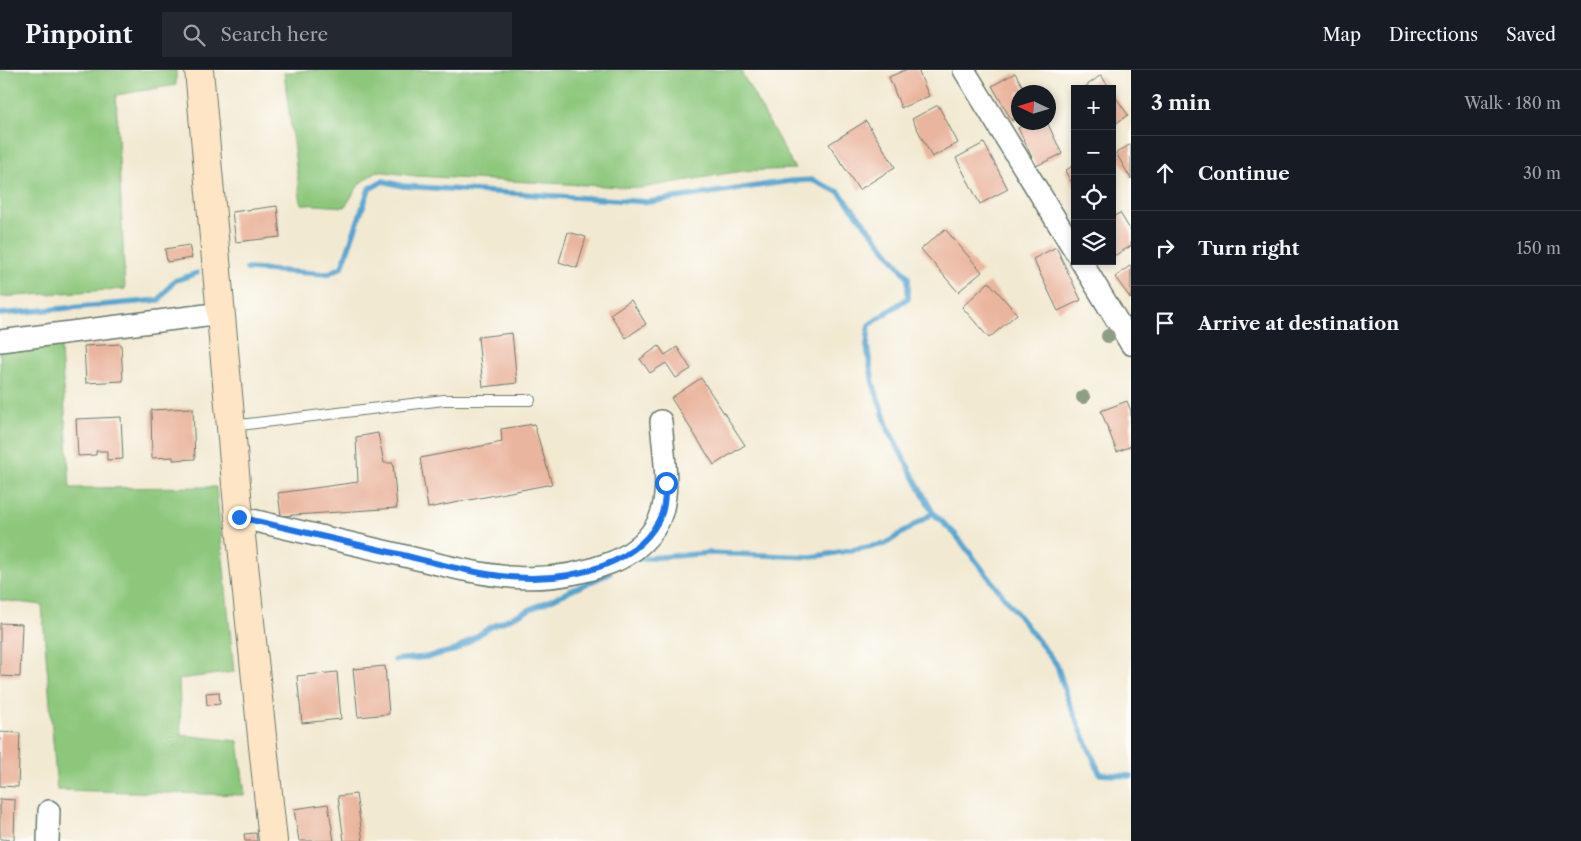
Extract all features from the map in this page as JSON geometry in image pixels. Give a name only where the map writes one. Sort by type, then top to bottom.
[{"type":"main road","points":[[198,70],[222,314],[239,517],[273,841]]},
{"type":"street","points":[[964,70],[1071,244]]},
{"type":"street","points":[[1083,265],[1131,344]]},
{"type":"street","points":[[0,341],[222,314]]},
{"type":"street","points":[[239,517],[459,570],[501,577],[549,579],[584,573],[620,559],[637,548],[650,535],[662,513],[666,483],[661,421]]},
{"type":"street","points":[[48,841],[49,811]]},
{"type":"lane","points":[[232,426],[444,400],[530,400]]},
{"type":"green space","points":[[0,70],[176,70],[176,85],[116,95],[125,289],[0,297]]},
{"type":"green space","points":[[308,70],[740,70],[795,169],[742,171],[641,188],[416,176],[377,171],[360,183],[345,207],[301,204],[284,73]]},
{"type":"green space","points":[[60,336],[70,488],[216,487],[234,672],[179,679],[181,735],[238,741],[245,795],[57,790],[42,605],[0,600],[0,343]]},
{"type":"building","points":[[905,70],[918,70],[929,96],[901,108],[889,77]]},
{"type":"building","points":[[1015,73],[1022,85],[1011,85],[1011,119],[992,86]]},
{"type":"building","points":[[1101,75],[1107,85],[1087,85]]},
{"type":"building","points":[[1116,98],[1128,115],[1116,123]]},
{"type":"building","points":[[938,105],[958,143],[932,157],[912,119]]},
{"type":"building","points":[[866,121],[895,167],[859,190],[829,144]]},
{"type":"building","points":[[1019,130],[1051,130],[1062,154],[1036,166]]},
{"type":"building","points":[[984,143],[1008,189],[980,204],[956,158]]},
{"type":"building","points":[[1131,144],[1131,179],[1116,153]]},
{"type":"building","points":[[1071,167],[1071,181],[1065,171]]},
{"type":"building","points":[[277,206],[280,237],[236,242],[232,212]]},
{"type":"building","points":[[1120,213],[1131,231],[1131,246],[1116,255],[1116,220],[1116,215]]},
{"type":"building","points":[[945,229],[982,272],[958,292],[921,249]]},
{"type":"building","points":[[568,232],[586,237],[577,268],[559,262]]},
{"type":"building","points":[[189,245],[192,258],[167,262],[165,249]]},
{"type":"building","points":[[1056,247],[1081,300],[1058,311],[1033,259]]},
{"type":"building","points":[[1131,265],[1131,299],[1115,277]]},
{"type":"building","points":[[989,282],[1017,314],[989,338],[962,307]]},
{"type":"building","points":[[631,300],[646,324],[626,338],[610,314]]},
{"type":"building","points":[[512,333],[517,383],[483,387],[478,337]]},
{"type":"building","points":[[121,344],[123,381],[86,383],[84,346]]},
{"type":"building","points":[[659,346],[665,355],[677,347],[691,369],[676,378],[666,363],[650,373],[640,359]]},
{"type":"building","points":[[701,378],[745,445],[714,465],[671,398]]},
{"type":"building","points":[[1127,401],[1131,411],[1131,446],[1117,452],[1101,411]]},
{"type":"building","points":[[193,408],[195,459],[173,460],[173,457],[152,458],[151,410]]},
{"type":"building","points":[[121,417],[123,459],[107,460],[107,451],[96,451],[96,455],[78,456],[76,419]]},
{"type":"building","points":[[534,424],[552,484],[428,508],[420,458],[502,442],[501,429]]},
{"type":"building","points":[[378,433],[384,463],[393,463],[397,508],[281,516],[278,493],[358,482],[356,437]]},
{"type":"building","points":[[0,623],[22,624],[20,677],[0,676]]},
{"type":"building","points":[[385,666],[389,714],[358,717],[353,669]]},
{"type":"building","points":[[337,672],[341,719],[302,723],[297,676]]},
{"type":"building","points":[[219,692],[220,704],[207,705],[206,693]]},
{"type":"building","points":[[0,732],[20,733],[18,787],[0,786]]},
{"type":"building","points":[[356,794],[363,841],[344,841],[338,796]]},
{"type":"building","points":[[0,799],[15,800],[14,840],[0,839]]},
{"type":"building","points":[[328,804],[334,841],[299,841],[294,809]]},
{"type":"building","points":[[256,833],[257,841],[245,841],[244,834]]},
{"type":"waterway","points":[[247,269],[327,274],[342,267],[369,189],[383,181],[403,186],[648,202],[791,181],[812,180],[839,192],[908,277],[908,298],[869,325],[867,346],[873,383],[889,431],[933,513],[955,534],[1057,665],[1068,700],[1100,774],[1131,776]]},
{"type":"waterway","points":[[0,314],[159,300],[174,281],[197,273]]},
{"type":"waterway","points":[[636,559],[710,553],[812,557],[885,544],[933,513]]},
{"type":"waterway","points":[[395,660],[427,657],[456,650],[489,628],[610,573]]},
{"type":"route","points":[[239,517],[412,557],[459,570],[501,577],[549,579],[584,573],[620,559],[637,548],[650,535],[662,513],[666,483]]}]
